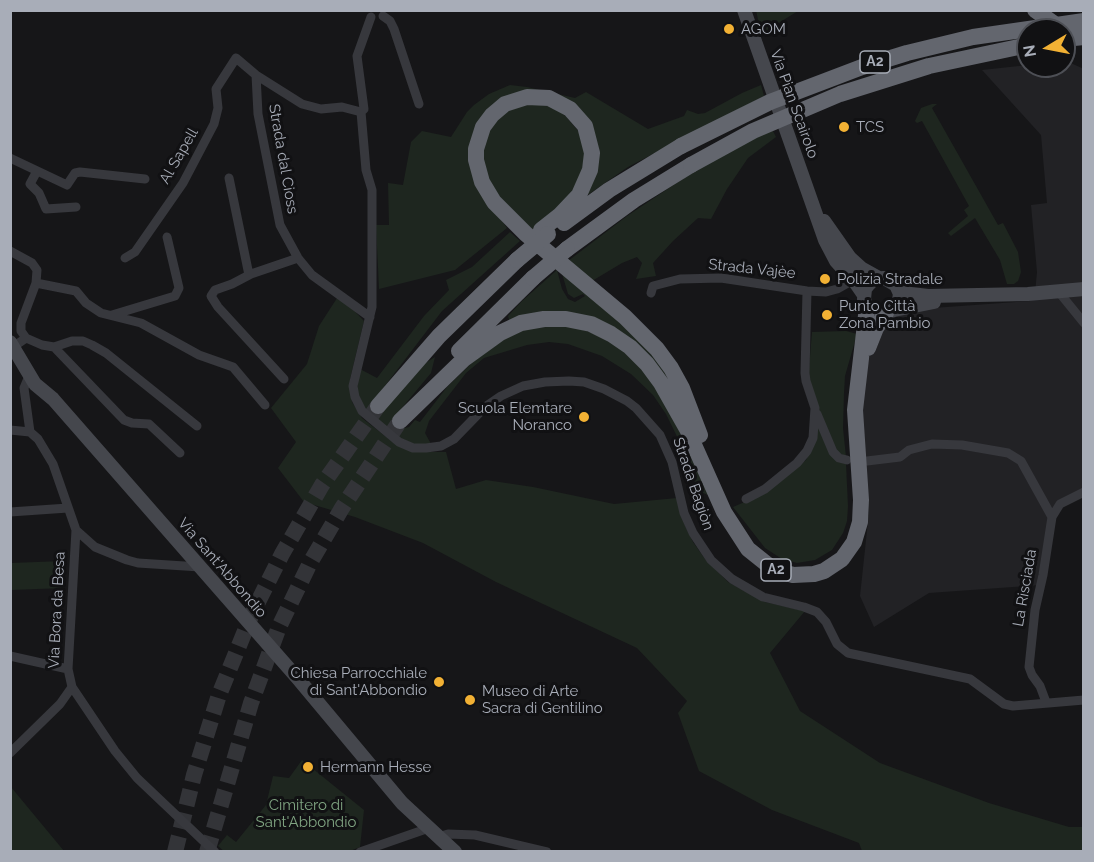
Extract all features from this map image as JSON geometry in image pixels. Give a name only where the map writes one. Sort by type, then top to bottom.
[{"type":"highway","name":"A2","points":[[378,406],[454,320],[483,282],[545,232],[681,146],[770,102],[862,67],[973,37],[1020,28],[1083,21]]},
{"type":"highway","name":"A2","points":[[866,301],[855,410],[861,500],[860,522],[854,542],[842,559],[834,566],[814,574],[802,576],[782,573],[764,564],[748,549],[724,512],[674,403],[639,355],[621,340],[601,328],[579,321],[555,318],[532,321],[500,333],[475,349],[399,423],[459,351],[533,278],[567,249],[634,200],[691,165],[761,128],[851,90],[929,66],[1016,48]]},
{"type":"highway","name":"A2","points":[[545,232],[579,195],[590,170],[592,153],[589,134],[576,114],[557,101],[534,96],[519,98],[505,104],[483,127],[476,149],[476,160],[482,182],[510,219],[625,317],[664,358],[686,397],[707,456],[715,491]]},
{"type":"highway","name":"A2","points":[[859,374],[873,335],[890,311]]},
{"type":"main road","name":"Via Pian Scairolo","points":[[745,12],[830,252],[854,280],[866,301]]},
{"type":"main road","name":"Via Pian Scairolo","points":[[813,204],[843,251],[861,268],[879,278]]},
{"type":"main road","points":[[890,311],[899,300],[898,289],[892,281],[879,278],[868,284],[866,301],[876,313],[890,311],[962,296]]},
{"type":"main road","points":[[898,289],[921,296],[1083,289]]},
{"type":"main road","name":"Via Sant'Abbondio","points":[[12,345],[29,376],[53,399],[200,567],[412,814],[455,852]]},
{"type":"street","points":[[371,14],[378,20],[383,13],[390,21],[419,104]]},
{"type":"street","name":"Strada Bagiòn","points":[[371,14],[357,56],[364,109],[361,112],[366,170],[372,190],[373,291],[370,317],[353,378],[353,392],[362,411],[399,442],[418,448],[435,447],[446,444],[459,434],[477,414],[494,400],[507,392],[529,384],[584,382],[604,389],[636,408],[660,435],[672,462],[684,513],[693,533],[711,560],[732,579],[763,597],[817,612],[826,621],[837,644],[848,653],[970,679],[1004,704],[1046,702]]},
{"type":"street","name":"Al Sapell","points":[[125,258],[135,252],[183,183],[214,124],[218,108],[216,89],[236,58],[256,75]]},
{"type":"street","points":[[256,75],[302,104],[321,109],[342,107],[361,112]]},
{"type":"street","name":"Strada dal Cioss","points":[[256,75],[258,114],[280,225],[298,258],[312,275],[370,317]]},
{"type":"street","points":[[10,158],[67,185],[75,173],[80,172],[145,179]]},
{"type":"street","points":[[37,171],[30,184],[39,193],[46,209],[76,207]]},
{"type":"street","points":[[229,178],[249,275]]},
{"type":"street","points":[[110,316],[175,296],[179,288],[167,237]]},
{"type":"street","points":[[10,251],[32,262],[38,270],[36,283],[21,324],[21,331],[26,338],[54,347],[72,341],[83,341],[92,345],[197,426]]},
{"type":"street","points":[[284,379],[218,307],[211,296],[215,290],[249,275],[298,258]]},
{"type":"street","name":"Strada Vajèe","points":[[651,293],[653,286],[680,279],[721,279],[807,291],[837,289],[854,280]]},
{"type":"street","points":[[36,283],[76,291],[86,303],[101,313],[141,323],[199,355],[232,367],[265,405]]},
{"type":"street","points":[[807,291],[806,381],[830,448],[835,455],[847,460]]},
{"type":"street","points":[[1058,291],[1083,323]]},
{"type":"street","points":[[12,345],[26,338]]},
{"type":"street","points":[[54,347],[123,420],[149,424],[180,453]]},
{"type":"street","name":"Via Bora da Besa","points":[[29,376],[24,388],[30,432],[38,439],[53,464],[76,530],[68,669],[72,687],[115,751],[138,778],[215,852]]},
{"type":"street","points":[[746,499],[765,489],[802,458],[813,438],[815,408]]},
{"type":"street","points":[[10,430],[30,432]]},
{"type":"street","points":[[867,461],[900,456],[909,450],[932,444],[962,445],[1008,453],[1021,461],[1052,517],[1060,504],[1083,492]]},
{"type":"street","points":[[10,512],[68,508]]},
{"type":"street","name":"La Risciada","points":[[1046,702],[1041,686],[1029,667],[1035,610],[1052,517]]},
{"type":"street","name":"Via Bora da Besa","points":[[76,530],[95,547],[127,560],[200,567]]},
{"type":"street","points":[[10,656],[68,669]]},
{"type":"street","points":[[10,753],[60,704],[72,687]]},
{"type":"street","points":[[1046,702],[1083,700]]},
{"type":"street","points":[[360,852],[434,833],[475,834],[547,852]]},
{"type":"shaded area","points":[[1076,65],[1084,69],[1083,492],[1060,504],[1052,517],[1041,585],[929,593],[874,627],[860,596],[869,512],[862,414],[866,371],[873,344],[890,318],[905,310],[1030,301],[1035,293],[1037,272],[1031,205],[1047,203],[1041,135],[982,70],[1016,66],[1016,78],[1076,78]]},
{"type":"green space","points":[[756,10],[798,10],[798,11],[761,34]]},
{"type":"green space","points":[[510,85],[575,98],[586,92],[648,129],[684,116],[687,110],[698,114],[705,113],[761,85],[764,96],[628,167],[579,201],[596,152],[547,94],[481,121],[483,194],[507,228],[455,270],[379,289],[376,225],[389,225],[388,183],[403,185],[411,142],[422,131],[451,137],[474,105],[489,94]]},
{"type":"green space","points":[[526,103],[555,107],[577,126],[585,147],[584,170],[573,192],[551,215],[531,231],[508,210],[483,173],[482,140],[505,110]]},
{"type":"green space","points":[[937,104],[932,108],[998,225],[1003,223],[1018,252],[1021,272],[1018,281],[1014,284],[1007,284],[1000,260],[975,218],[951,236],[948,233],[968,216],[964,210],[969,206],[922,121],[917,123],[915,121],[921,108]]},
{"type":"green space","points":[[773,131],[776,137],[748,158],[727,189],[711,219],[698,218],[653,263],[656,276],[636,279],[642,263],[637,257],[592,281],[568,261],[627,216],[684,178],[754,137]]},
{"type":"green space","points":[[510,232],[520,241],[442,311],[381,391],[435,357],[431,373],[401,409],[400,429],[409,427],[415,420],[420,422],[447,387],[483,352],[521,329],[568,325],[607,338],[638,363],[669,408],[708,495],[703,493],[686,470],[690,466],[689,461],[666,414],[653,395],[631,374],[602,356],[568,344],[549,342],[527,345],[484,358],[466,373],[429,421],[425,433],[431,444],[413,444],[398,437],[367,411],[359,398],[357,387],[360,369],[377,378],[424,316],[449,290],[446,280],[472,267]]},
{"type":"green space","points":[[557,270],[562,289],[568,299],[575,302],[585,296],[583,294],[574,298],[568,294],[561,270],[652,351],[681,400],[614,329],[509,320],[508,316],[522,301]]},
{"type":"green space","points":[[339,295],[364,321],[350,379],[352,402],[362,418],[394,443],[423,452],[446,452],[456,489],[486,480],[614,504],[677,498],[693,542],[705,559],[728,582],[765,602],[805,611],[770,653],[800,711],[880,763],[989,803],[1069,827],[1083,827],[1083,851],[862,851],[859,843],[772,810],[699,771],[678,713],[687,701],[637,648],[496,582],[423,543],[355,517],[304,502],[278,468],[296,442],[271,408],[307,364],[319,326]]},
{"type":"green space","points":[[846,331],[857,334],[845,376],[843,428],[846,457],[835,450],[810,388],[809,369],[812,332]]},
{"type":"green space","points":[[817,422],[846,464],[847,521],[843,533],[832,550],[815,560],[797,563],[782,559],[765,548],[733,507],[756,497],[782,480],[806,460],[814,439]]},
{"type":"green space","points":[[63,561],[64,588],[11,590],[11,563]]},
{"type":"green space","name":"Cimitero di Sant'Abbondio","points":[[302,760],[364,810],[360,847],[350,851],[225,852],[218,846],[227,835],[236,842],[266,805],[273,776],[289,778]]},
{"type":"green space","points":[[11,787],[64,851],[11,851]]},
{"type":"tunnel","points":[[175,852],[194,775],[219,695],[251,616],[282,554],[322,485],[378,406]]},
{"type":"tunnel","points":[[207,852],[251,703],[279,627],[310,563],[342,508],[398,424]]},
{"type":"place","name":"AGOM","points":[[729,29]]},
{"type":"place","name":"TCS","points":[[844,127]]},
{"type":"place","name":"Polizia Stradale","points":[[825,279]]},
{"type":"place","name":"Punto Città Zona Pambio","points":[[827,315]]},
{"type":"place","name":"Scuola Elemtare Noranco","points":[[584,417]]},
{"type":"place","name":"Chiesa Parrocchiale di Sant'Abbondio","points":[[439,682]]},
{"type":"place","name":"Museo di Arte Sacra di Gentilino","points":[[470,700]]},
{"type":"place","name":"Hermann Hesse","points":[[308,767]]}]
